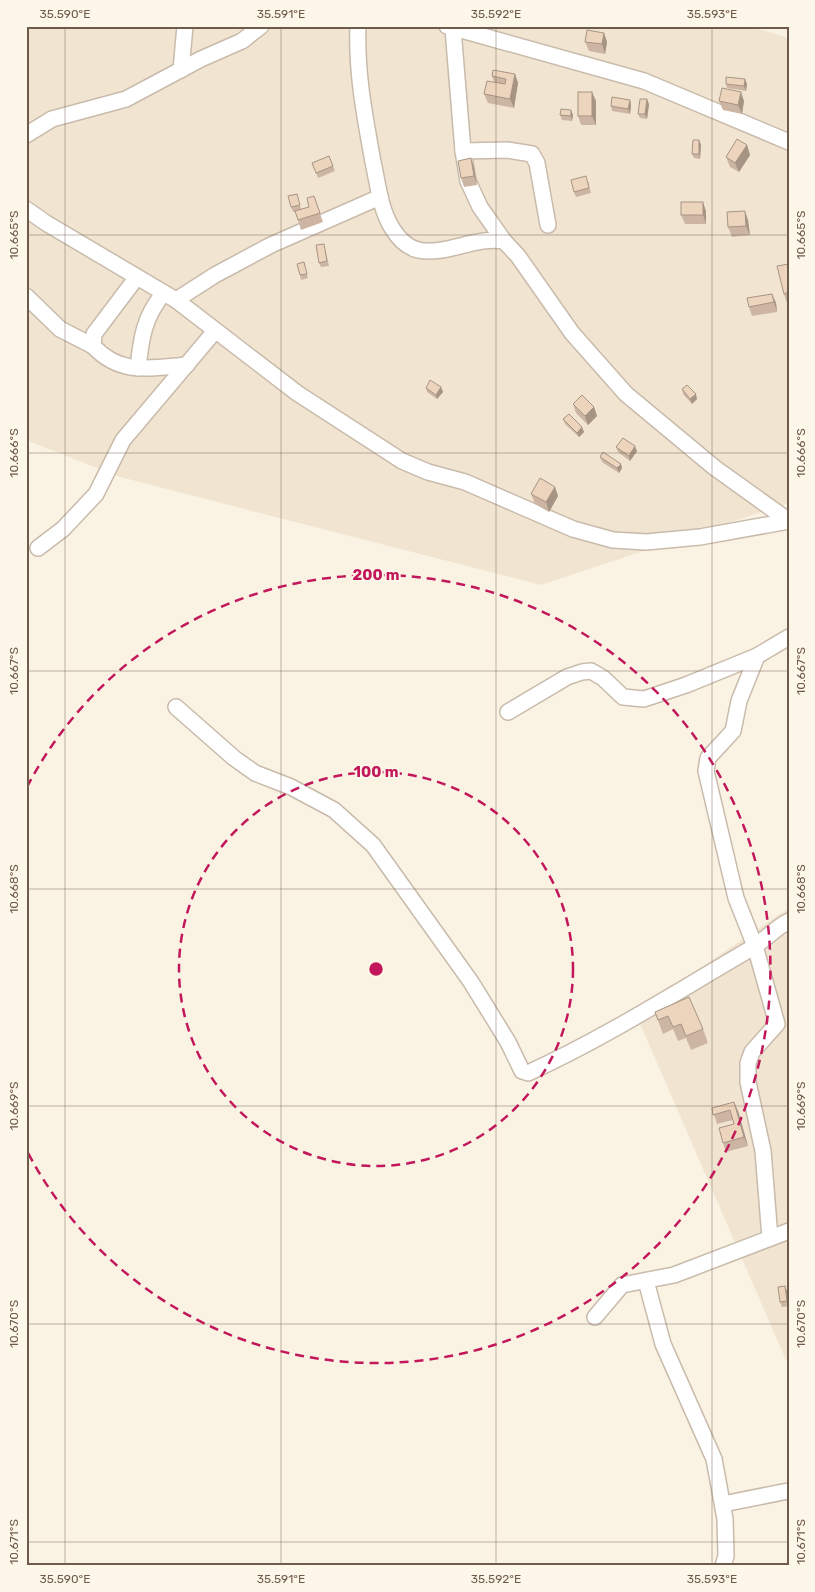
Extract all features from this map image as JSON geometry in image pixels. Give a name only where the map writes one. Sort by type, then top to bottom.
[{"type":"street","points":[[181,70],[185,26]]},
{"type":"street","points":[[26,135],[52,119],[126,98],[242,41],[261,26]]},
{"type":"street","points":[[358,26],[361,91],[380,197],[392,229],[403,243],[418,250],[442,250],[479,240],[504,241]]},
{"type":"street","points":[[789,142],[644,81],[450,28],[468,181],[480,208],[504,241],[518,256],[572,333],[626,394],[715,468],[789,521]]},
{"type":"street","points":[[464,152],[506,150],[532,154],[537,163],[548,225]]},
{"type":"street","points":[[138,368],[144,325],[154,305],[271,245],[380,197]]},
{"type":"street","points":[[26,209],[170,296],[297,393],[402,461],[428,472],[465,482],[573,529],[613,540],[646,542],[744,530],[789,521]]},
{"type":"street","points":[[93,346],[94,334],[137,277]]},
{"type":"street","points":[[26,296],[60,330],[93,346],[112,362],[138,368],[187,365]]},
{"type":"street","points":[[38,548],[63,530],[96,494],[123,440],[215,330]]},
{"type":"street","points":[[508,712],[567,677],[591,671],[603,678],[623,697],[644,699],[686,685],[757,656],[789,637]]},
{"type":"street","points":[[757,656],[739,701],[733,731],[708,758],[706,771],[736,898],[755,946],[777,1024],[752,1052],[748,1063],[748,1082],[763,1151],[770,1238]]},
{"type":"street","points":[[176,707],[234,758],[256,773],[291,786],[334,810],[373,845],[470,982],[508,1042],[522,1071],[528,1073],[535,1070],[612,1030],[755,946],[778,926],[789,921]]},
{"type":"street","points":[[595,1317],[622,1285],[646,1281],[691,1269],[789,1231]]},
{"type":"street","points":[[646,1281],[663,1344],[714,1459],[723,1504],[726,1540],[726,1556],[723,1566]]},
{"type":"street","points":[[723,1504],[788,1491]]},
{"type":"shaded area","points":[[26,26],[748,26],[789,38],[789,503],[541,585],[120,477],[26,440]]},
{"type":"shaded area","points":[[789,908],[789,1367],[635,1012]]},
{"type":"building","points":[[587,30],[604,33],[602,44],[585,42]]},
{"type":"building","points":[[493,70],[515,74],[510,99],[484,94],[487,81],[505,84],[506,79],[492,76]]},
{"type":"building","points":[[726,77],[745,79],[744,86],[726,84]]},
{"type":"building","points":[[722,88],[741,92],[738,105],[719,101]]},
{"type":"building","points":[[578,92],[592,92],[592,116],[578,116]]},
{"type":"building","points":[[612,97],[630,100],[628,109],[611,106]]},
{"type":"building","points":[[640,99],[647,99],[645,114],[638,114]]},
{"type":"building","points":[[561,109],[571,110],[571,116],[560,115]]},
{"type":"building","points":[[737,139],[747,145],[735,163],[726,157]]},
{"type":"building","points":[[693,140],[699,140],[699,154],[692,154]]},
{"type":"building","points":[[329,156],[333,166],[316,173],[312,163]]},
{"type":"building","points":[[471,158],[474,176],[461,178],[458,161]]},
{"type":"building","points":[[586,176],[589,188],[574,192],[571,180]]},
{"type":"building","points":[[297,194],[300,205],[291,207],[288,196]]},
{"type":"building","points":[[314,196],[320,213],[298,220],[295,211],[309,207],[307,198]]},
{"type":"building","points":[[681,202],[703,202],[703,215],[681,215]]},
{"type":"building","points":[[745,211],[746,226],[728,227],[727,212]]},
{"type":"building","points":[[324,244],[327,261],[319,263],[316,245]]},
{"type":"building","points":[[304,262],[307,274],[300,275],[297,264]]},
{"type":"building","points":[[789,264],[789,292],[784,294],[777,266]]},
{"type":"building","points":[[772,294],[774,302],[749,307],[747,298]]},
{"type":"building","points":[[430,380],[441,387],[436,395],[426,388]]},
{"type":"building","points":[[687,385],[696,394],[690,399],[682,389]]},
{"type":"building","points":[[582,395],[594,407],[585,416],[573,404]]},
{"type":"building","points":[[569,414],[582,427],[577,433],[563,419]]},
{"type":"building","points":[[623,438],[635,446],[629,456],[616,447]]},
{"type":"building","points":[[603,452],[621,464],[617,468],[600,457]]},
{"type":"building","points":[[540,478],[555,487],[546,502],[531,494]]},
{"type":"building","points":[[689,997],[703,1029],[686,1036],[681,1024],[673,1027],[668,1016],[658,1020],[655,1012]]},
{"type":"building","points":[[734,1102],[744,1137],[723,1143],[719,1128],[734,1124],[730,1110],[713,1115],[712,1108]]},
{"type":"building","points":[[785,1286],[787,1301],[780,1302],[778,1287]]}]
